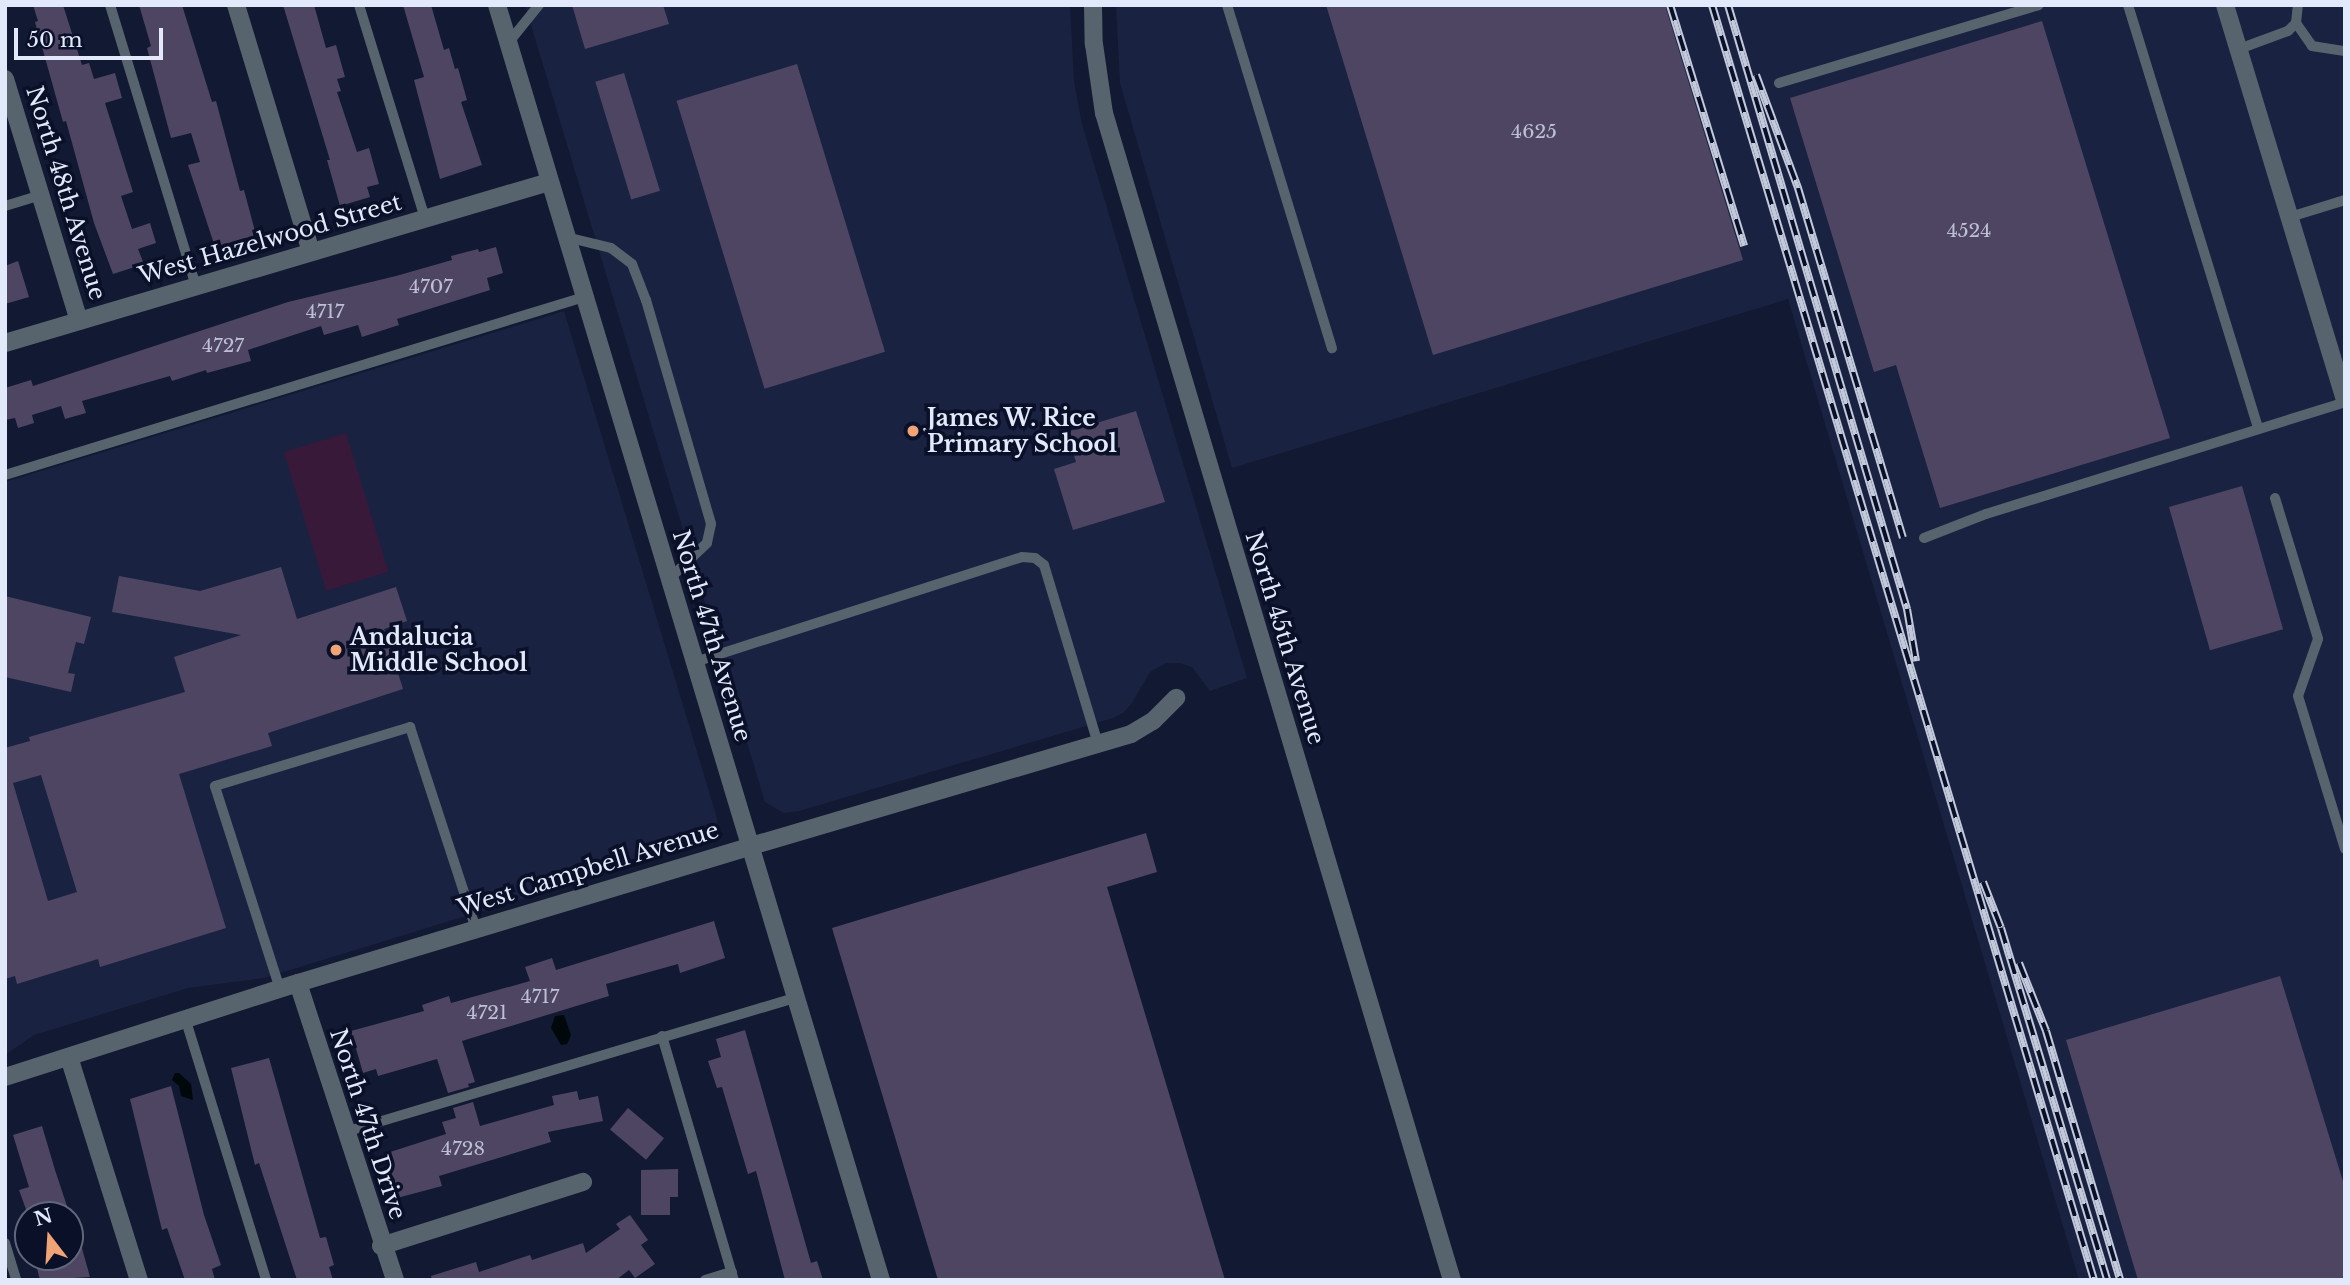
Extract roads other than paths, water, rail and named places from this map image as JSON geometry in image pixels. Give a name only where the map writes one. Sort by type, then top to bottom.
[{"type":"street","points":[[236,5],[311,252]]},
{"type":"street","name":"North 47th Avenue","points":[[497,5],[881,1280]]},
{"type":"street","name":"North 45th Avenue","points":[[1093,5],[1094,44],[1104,113],[1452,1280]]},
{"type":"street","points":[[2225,5],[2345,400]]},
{"type":"street","name":"North 48th Avenue","points":[[5,79],[79,321]]},
{"type":"street","name":"West Hazelwood Street","points":[[5,343],[549,182]]},
{"type":"street","name":"West Campbell Avenue","points":[[5,1077],[298,983],[1098,744],[1142,727],[1176,698]]},
{"type":"street","name":"North 47th Drive","points":[[298,983],[394,1280]]},
{"type":"street","points":[[69,1057],[139,1280]]},
{"type":"street","points":[[381,1246],[583,1182]]},
{"type":"lane","points":[[110,5],[196,286]]},
{"type":"lane","points":[[359,5],[425,218]]},
{"type":"lane","points":[[508,43],[539,5]]},
{"type":"lane","points":[[1227,5],[1332,348]]},
{"type":"lane","points":[[1779,83],[2039,5]]},
{"type":"lane","points":[[2128,5],[2259,428]]},
{"type":"lane","points":[[2298,5],[2296,23],[2312,46],[2345,51]]},
{"type":"lane","points":[[2239,50],[2277,36],[2296,23]]},
{"type":"lane","points":[[5,206],[40,195]]},
{"type":"lane","points":[[2290,217],[2345,200]]},
{"type":"lane","points":[[565,237],[611,248],[632,264],[650,313],[711,524],[706,543],[669,579]]},
{"type":"lane","points":[[5,475],[584,298]]},
{"type":"lane","points":[[1924,538],[1986,514],[2345,400]]},
{"type":"lane","points":[[2275,498],[2318,639],[2298,696],[2345,849]]},
{"type":"lane","points":[[695,662],[1021,557],[1035,558],[1044,565],[1098,744]]},
{"type":"lane","points":[[280,989],[215,786],[410,727],[476,929]]},
{"type":"lane","points":[[345,1132],[796,996]]},
{"type":"lane","points":[[186,1021],[267,1280]]},
{"type":"lane","points":[[662,1036],[733,1276],[705,1280]]},
{"type":"lane","points":[[5,1243],[16,1280]]},
{"type":"railway","points":[[1670,5],[1744,246]]},
{"type":"railway","points":[[1712,5],[2094,1280]]},
{"type":"railway","points":[[1728,5],[1907,609],[1916,661]]},
{"type":"railway","points":[[1756,75],[1798,188],[1903,538]]},
{"type":"railway","points":[[1983,882],[2001,928],[2107,1280]]},
{"type":"railway","points":[[2019,963],[2046,1031],[2120,1280]]},
{"type":"place","name":"James W. Rice Primary School","points":[[913,431]]},
{"type":"place","name":"Andalucia Middle School","points":[[336,650]]}]
